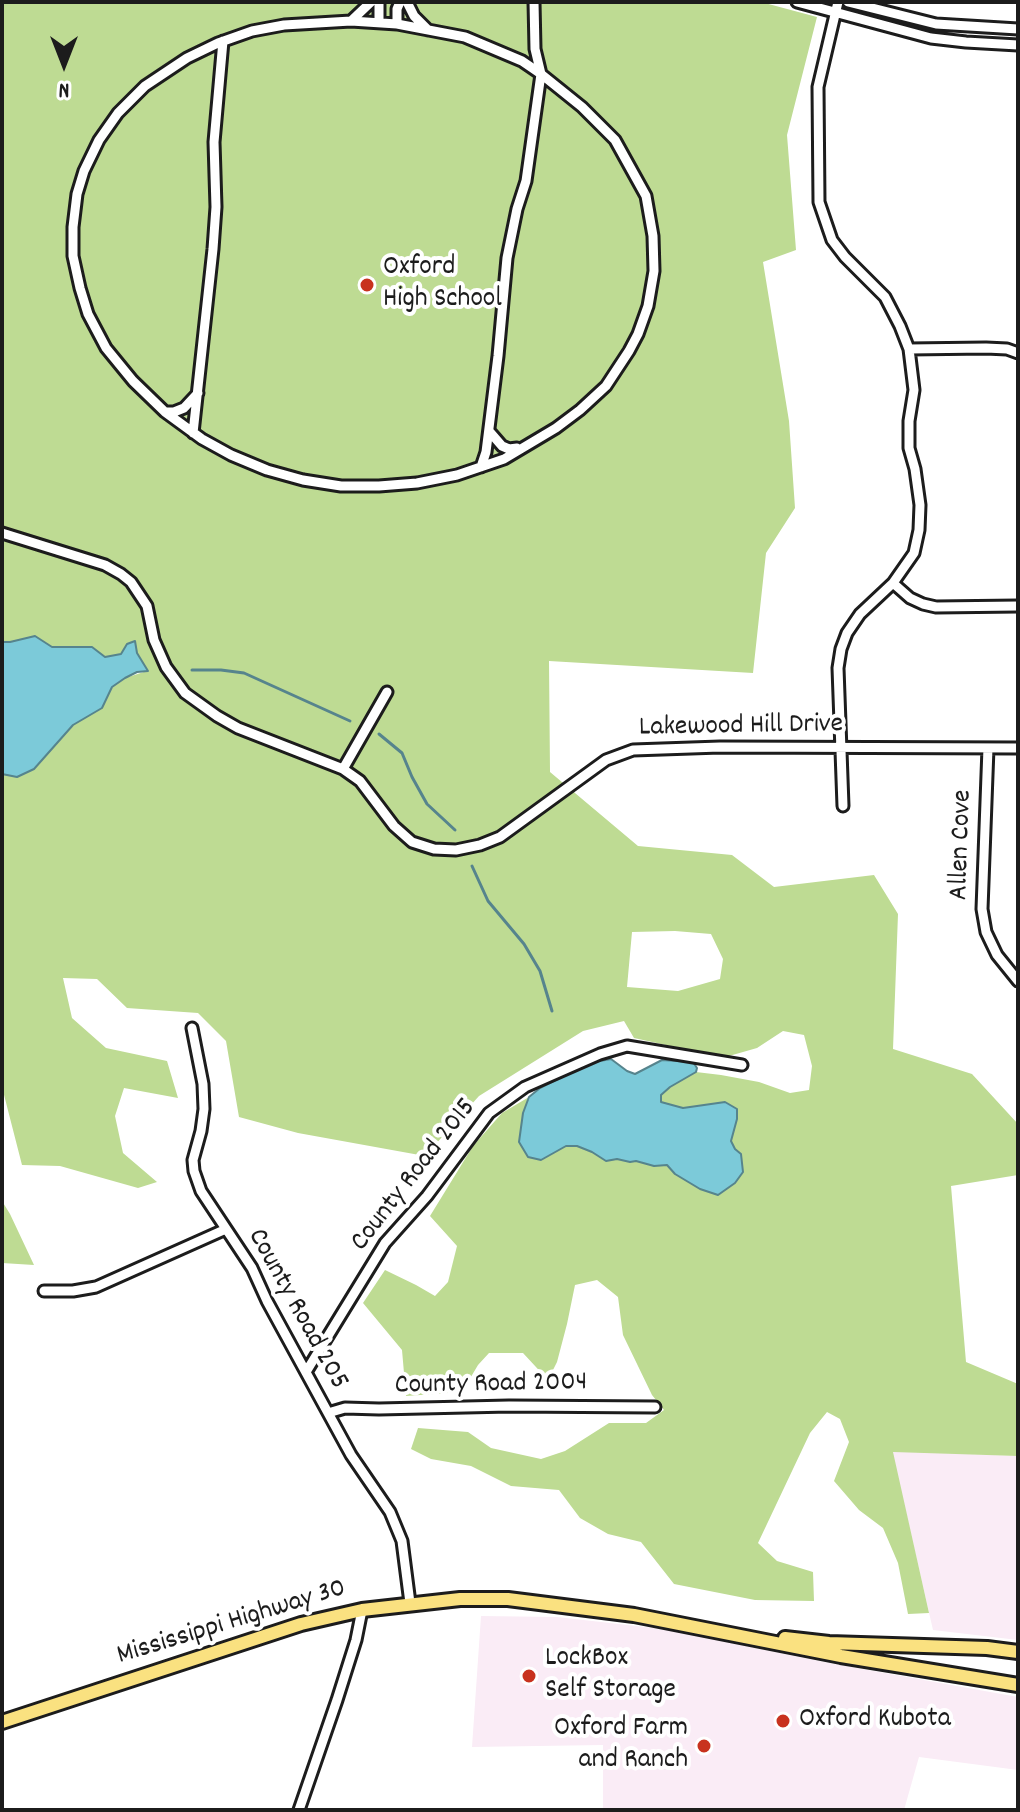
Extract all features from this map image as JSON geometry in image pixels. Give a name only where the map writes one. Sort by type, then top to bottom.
[{"type":"main road","name":"Mississippi Highway 30","points":[[2,1722],[301,1624],[362,1610],[460,1599],[508,1599],[634,1615],[841,1656],[1018,1685]]},
{"type":"main road","name":"Mississippi Highway 30","points":[[718,1630],[829,1643],[1018,1652]]},
{"type":"main road","points":[[951,1673],[954,1647]]},
{"type":"street","points":[[351,21],[371,2]]},
{"type":"street","points":[[379,2],[379,22]]},
{"type":"street","points":[[397,24],[400,2]]},
{"type":"street","points":[[407,2],[414,16],[428,30]]},
{"type":"street","points":[[481,467],[489,431],[507,258],[526,181],[541,74],[535,49],[534,2]]},
{"type":"street","points":[[797,2],[837,7],[931,38],[1018,45]]},
{"type":"street","points":[[848,2],[936,24],[1018,29]]},
{"type":"street","points":[[837,7],[818,87],[819,202],[832,240],[885,297],[909,349],[914,390],[909,448],[920,505],[914,553],[893,583],[860,614],[841,649],[838,668],[843,806]]},
{"type":"street","points":[[351,21],[397,24],[465,37],[522,61],[541,74],[582,107],[615,140],[646,196],[653,236],[654,271],[648,306],[638,334],[606,386],[543,437],[504,459],[457,475],[417,483],[341,486],[303,480],[267,470],[202,439],[165,412],[133,381],[106,348],[88,314],[73,256],[77,194],[84,171],[99,140],[118,113],[145,86],[187,58],[252,31],[284,25],[351,21]]},
{"type":"street","points":[[193,433],[214,237],[214,142],[223,41]]},
{"type":"street","points":[[909,349],[986,348],[1018,353]]},
{"type":"street","points":[[165,412],[184,408],[198,392]]},
{"type":"street","points":[[489,431],[502,446],[523,448]]},
{"type":"street","name":"Lakewood Hill Drive","points":[[2,533],[105,565],[121,574],[131,582],[147,606],[154,640],[166,667],[185,693],[238,728],[343,769],[360,781],[387,818],[412,842],[434,849],[456,850],[500,837],[606,760],[633,750],[672,747],[1018,748]]},
{"type":"street","points":[[893,583],[910,598],[936,607],[1018,606]]},
{"type":"street","points":[[343,769],[387,692]]},
{"type":"street","name":"Allen Cove","points":[[988,748],[982,909],[986,932],[997,955],[1018,981]]},
{"type":"street","name":"County Road 205","points":[[192,1028],[203,1084],[204,1109],[193,1160],[201,1191],[252,1268],[351,1455],[390,1512],[402,1541],[410,1603]]},
{"type":"street","name":"County Road 2015","points":[[306,1372],[385,1243],[427,1196],[489,1113],[525,1087],[600,1054],[627,1046],[742,1065]]},
{"type":"street","points":[[44,1291],[96,1287],[226,1229]]},
{"type":"street","name":"County Road 2004","points":[[328,1413],[345,1408],[655,1407]]},
{"type":"street","points":[[299,1810],[356,1640],[362,1610]]},
{"type":"shaded area","points":[[892,1451],[1018,1456],[1018,1640],[933,1630]]},
{"type":"shaded area","points":[[481,1616],[557,1617],[663,1629],[1018,1697],[1018,1770],[919,1757],[904,1810],[603,1810],[603,1745],[472,1747]]},
{"type":"green space","points":[[2,2],[761,2],[817,17],[787,135],[796,250],[763,262],[789,421],[795,508],[766,553],[753,673],[549,661],[550,772],[638,846],[732,855],[774,887],[874,875],[898,914],[893,1049],[972,1074],[1018,1124],[1018,1175],[951,1186],[966,1362],[1018,1384],[1018,1456],[893,1452],[929,1613],[908,1614],[898,1563],[883,1528],[859,1510],[834,1481],[849,1442],[840,1419],[827,1412],[810,1433],[758,1543],[777,1561],[813,1572],[814,1601],[755,1600],[674,1584],[641,1542],[608,1534],[580,1518],[559,1490],[511,1486],[471,1466],[431,1459],[411,1449],[418,1428],[468,1432],[491,1448],[541,1459],[565,1451],[609,1423],[646,1423],[664,1410],[652,1395],[623,1335],[618,1297],[597,1280],[575,1285],[557,1362],[548,1380],[523,1353],[489,1353],[462,1392],[406,1396],[402,1350],[363,1303],[385,1270],[435,1296],[448,1282],[457,1246],[430,1216],[473,1146],[502,1113],[529,1097],[523,1113],[541,1160],[566,1146],[577,1146],[606,1161],[617,1159],[654,1166],[667,1165],[675,1174],[700,1189],[718,1195],[735,1149],[731,1141],[737,1119],[725,1102],[683,1108],[661,1102],[661,1095],[696,1072],[759,1082],[790,1093],[809,1090],[812,1066],[804,1035],[783,1031],[757,1048],[729,1056],[634,1038],[624,1021],[583,1031],[479,1096],[425,1156],[298,1133],[239,1117],[226,1041],[198,1013],[127,1008],[97,979],[63,978],[72,1018],[106,1048],[167,1061],[178,1098],[124,1088],[115,1116],[123,1153],[157,1182],[138,1188],[60,1166],[22,1165],[2,1087],[2,774],[17,777],[34,769],[73,725],[102,708],[112,687],[125,678],[147,671],[137,653],[127,644],[121,654],[105,657],[92,647],[52,647],[35,636],[2,642]],"holes":[[[632,932],[711,934],[723,959],[720,979],[678,991],[627,987]]]},
{"type":"green space","points":[[2,1201],[10,1214],[34,1265],[2,1263]]},
{"type":"water","points":[[35,636],[52,647],[92,647],[105,657],[121,654],[127,644],[135,641],[137,653],[148,671],[137,672],[112,687],[102,708],[73,725],[34,769],[17,777],[2,774],[2,642]]},
{"type":"water","points":[[611,1059],[635,1074],[662,1060],[693,1062],[696,1072],[670,1087],[661,1095],[661,1102],[683,1108],[725,1102],[737,1109],[731,1141],[741,1154],[743,1172],[735,1183],[718,1195],[700,1189],[675,1174],[667,1165],[654,1166],[617,1159],[606,1161],[577,1146],[566,1146],[541,1160],[528,1157],[519,1142],[529,1097],[567,1074],[594,1062]]},
{"type":"waterway","points":[[192,670],[244,673],[350,721]]},
{"type":"waterway","points":[[379,734],[402,753],[427,804],[455,830]]},
{"type":"waterway","points":[[472,866],[488,901],[524,944],[540,971],[552,1011]]},
{"type":"place","name":"Oxford High School","points":[[367,285]]},
{"type":"place","name":"LockBox Self Storage","points":[[529,1676]]},
{"type":"place","name":"Oxford Kubota","points":[[783,1721]]},
{"type":"place","name":"Oxford Farm and Ranch","points":[[704,1746]]}]
